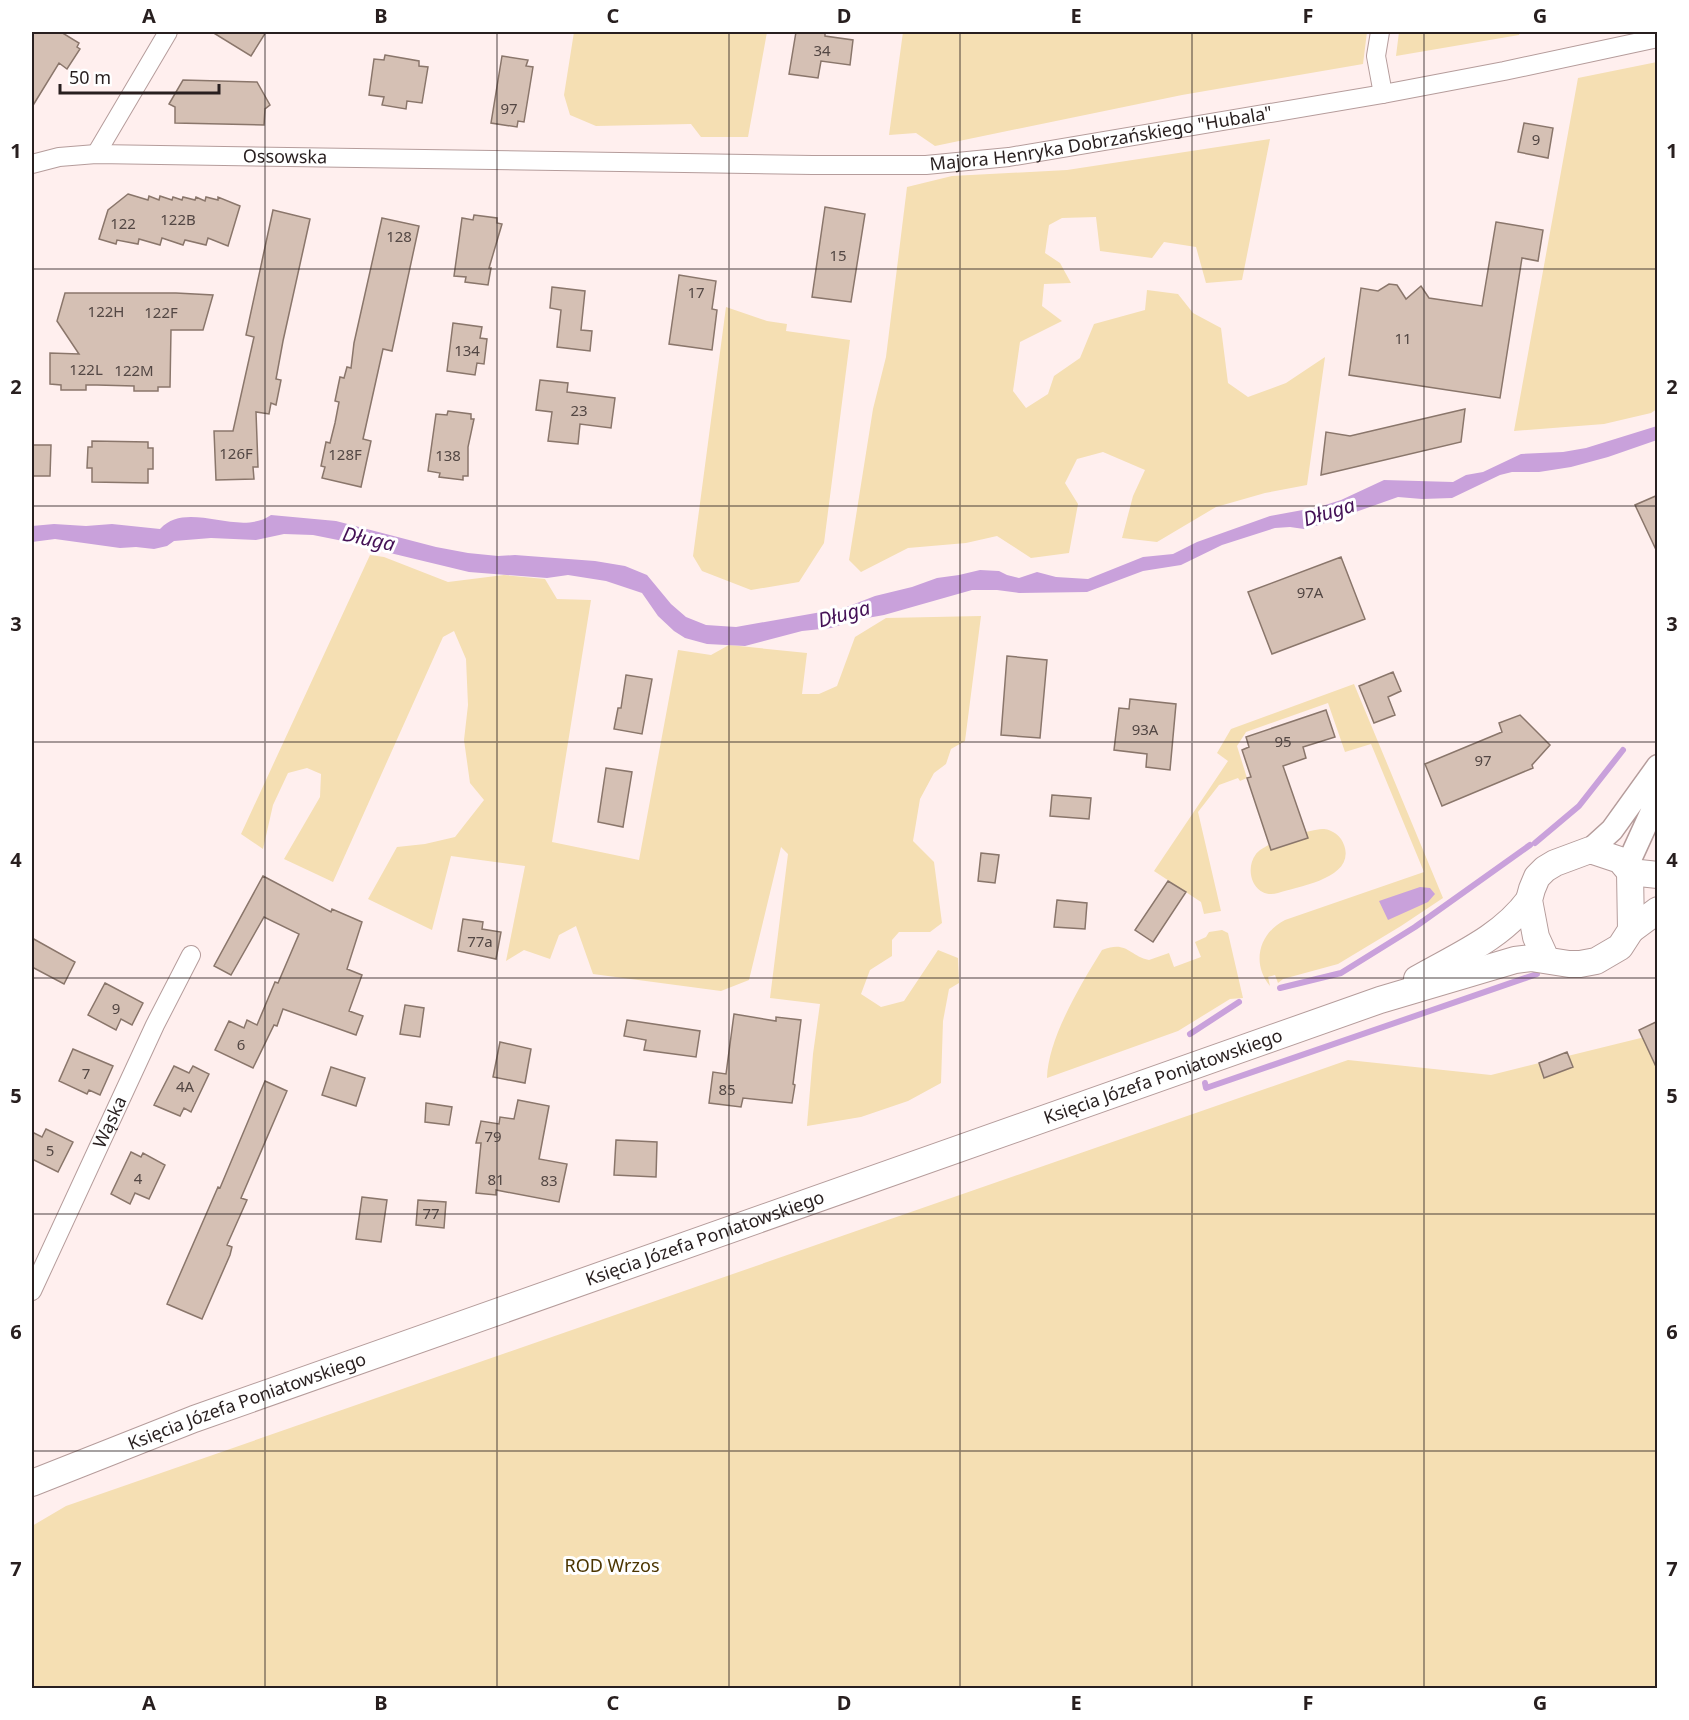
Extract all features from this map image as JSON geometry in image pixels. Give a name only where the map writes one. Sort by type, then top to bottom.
[{"type":"main road","points":[[1658,875],[1628,869],[1612,856],[1590,850],[1545,869],[1534,883],[1529,900],[1536,937],[1546,959],[1569,964],[1596,961],[1620,948],[1631,930],[1658,910]]},
{"type":"main road","points":[[1628,869],[1631,930]]},
{"type":"main road","name":"Księcia Józefa Poniatowskiego","points":[[1380,1000],[1495,934],[1520,912],[1529,900]]},
{"type":"main road","name":"Księcia Józefa Poniatowskiego","points":[[32,1483],[206,1414],[1380,1000],[1515,960],[1546,959]]},
{"type":"street","points":[[96,154],[168,32]]},
{"type":"street","points":[[1380,32],[1376,56],[1383,94]]},
{"type":"street","name":"Majora Henryka Dobrzańskiego \"Hubala\"","points":[[538,162],[952,164],[1009,157],[1383,94],[1658,38]]},
{"type":"street","name":"Ossowska","points":[[32,164],[59,157],[96,154],[538,162]]},
{"type":"street","points":[[1590,850],[1612,830],[1658,766]]},
{"type":"street","points":[[1628,869],[1658,798]]},
{"type":"street","name":"Wąska","points":[[32,1291],[155,1025],[190,955]]},
{"type":"green space","points":[[574,32],[767,32],[748,137],[701,137],[691,124],[596,126],[570,115],[564,95]]},
{"type":"green space","points":[[903,32],[1367,32],[1363,64],[1182,95],[935,146],[916,133],[889,135]]},
{"type":"green space","points":[[1399,32],[1520,32],[1519,35],[1396,56]]},
{"type":"green space","points":[[1657,62],[1657,409],[1651,413],[1604,424],[1514,431],[1578,78]]},
{"type":"green space","points":[[1270,139],[1242,280],[1206,283],[1196,247],[1164,242],[1152,258],[1100,251],[1096,217],[1062,218],[1049,225],[1045,253],[1060,263],[1071,283],[1044,284],[1042,306],[1062,321],[1020,342],[1013,391],[1026,408],[1048,394],[1054,376],[1080,358],[1094,324],[1145,310],[1147,290],[1178,294],[1193,313],[1221,328],[1228,383],[1248,397],[1286,383],[1325,357],[1307,485],[1265,493],[1216,507],[1157,542],[1122,538],[1133,496],[1145,470],[1103,452],[1077,459],[1065,483],[1078,504],[1069,553],[1031,558],[997,536],[966,543],[908,548],[861,572],[849,560],[873,409],[886,357],[907,187],[952,176],[1067,170]]},
{"type":"green space","points":[[726,307],[767,321],[787,324],[786,331],[850,340],[824,543],[799,582],[751,590],[702,571],[693,556]]},
{"type":"green space","points":[[370,555],[384,557],[448,582],[504,575],[545,579],[557,599],[591,600],[552,842],[639,860],[678,650],[711,655],[729,645],[807,653],[802,694],[819,694],[837,686],[855,637],[886,618],[981,616],[965,741],[951,749],[946,764],[934,773],[920,799],[913,841],[934,862],[942,923],[930,932],[899,932],[892,940],[892,956],[870,970],[861,994],[881,1007],[904,1001],[938,950],[958,958],[959,983],[949,989],[943,1021],[941,1083],[908,1101],[861,1117],[807,1126],[820,1004],[770,998],[788,854],[781,847],[749,980],[721,991],[593,974],[576,926],[559,935],[550,959],[524,950],[506,961],[525,866],[451,856],[432,930],[368,899],[397,847],[425,844],[455,837],[484,800],[470,783],[464,740],[468,705],[466,659],[454,631],[443,637],[333,882],[284,859],[320,797],[321,774],[307,768],[288,773],[273,805],[263,849],[241,834]]},
{"type":"green space","points":[[1354,684],[1443,898],[1338,964],[1283,979],[1278,983],[1275,975],[1268,977],[1270,986],[1264,977],[1260,958],[1264,941],[1276,926],[1285,920],[1424,872],[1371,744],[1345,752],[1328,703],[1246,732],[1237,746],[1247,778],[1240,781],[1238,778],[1219,785],[1198,812],[1221,911],[1204,914],[1201,902],[1154,871],[1228,761],[1217,753],[1231,729]]},
{"type":"green space","points":[[1324,829],[1336,834],[1344,845],[1346,856],[1342,865],[1334,873],[1324,879],[1278,893],[1270,894],[1258,888],[1251,876],[1252,861],[1256,854],[1268,845],[1288,837]]},
{"type":"green space","points":[[1222,930],[1228,933],[1243,998],[1230,999],[1178,1031],[1047,1078],[1049,1062],[1059,1029],[1102,950],[1122,947],[1149,960],[1169,953],[1174,967],[1201,957],[1195,942],[1206,937],[1209,932]]},
{"type":"green space","name":"ROD Wrzos","points":[[1657,1034],[1657,1688],[32,1688],[32,1526],[66,1506],[1348,1060],[1491,1075]]},
{"type":"water","name":"Długa","points":[[1657,426],[1657,440],[1608,457],[1571,467],[1500,475],[1452,498],[1398,497],[1304,529],[1275,528],[1222,545],[1181,565],[1143,571],[1087,592],[1019,593],[972,590],[884,615],[856,620],[831,628],[802,631],[745,646],[707,644],[685,638],[658,616],[642,593],[606,581],[568,575],[547,578],[469,572],[363,545],[313,535],[284,534],[256,540],[211,538],[174,541],[167,546],[154,549],[120,548],[55,539],[32,542],[32,526],[54,524],[86,526],[112,524],[160,529],[171,521],[185,517],[244,523],[258,521],[271,515],[336,521],[468,553],[595,561],[625,566],[647,575],[671,604],[686,617],[706,625],[736,627],[844,608],[875,596],[937,578],[980,570],[999,571],[1019,578],[1037,572],[1056,577],[1088,579],[1143,557],[1173,554],[1197,542],[1270,516],[1319,507],[1341,500],[1384,480],[1453,482],[1466,475],[1483,472],[1521,454],[1563,452],[1586,448]]},
{"type":"water","points":[[1420,887],[1430,888],[1435,894],[1428,902],[1388,920],[1379,901]]},
{"type":"building","points":[[32,32],[61,32],[79,43],[77,47],[80,49],[67,69],[59,63],[32,107]]},
{"type":"building","points":[[212,32],[266,32],[251,56]]},
{"type":"building","points":[[796,32],[825,32],[825,36],[853,40],[850,65],[821,61],[818,78],[789,74]]},
{"type":"building","points":[[385,55],[419,61],[419,66],[428,67],[422,103],[407,101],[406,109],[382,105],[384,97],[369,95],[374,59],[384,60]]},
{"type":"building","points":[[502,56],[528,60],[526,66],[533,67],[524,122],[518,121],[517,127],[491,123]]},
{"type":"building","points":[[183,80],[257,82],[270,105],[265,109],[264,125],[175,123],[175,107],[169,104]]},
{"type":"building","points":[[1524,123],[1553,128],[1548,158],[1518,152]]},
{"type":"building","points":[[128,194],[148,200],[149,196],[159,200],[160,196],[172,200],[173,197],[182,200],[183,197],[195,200],[196,197],[205,201],[206,197],[218,200],[218,197],[240,206],[228,246],[208,238],[206,245],[185,240],[183,245],[162,238],[160,245],[139,239],[138,244],[117,240],[116,244],[99,239],[108,210]]},
{"type":"building","points":[[825,207],[865,214],[851,302],[812,297]]},
{"type":"building","points":[[273,210],[310,219],[276,379],[281,380],[276,405],[271,403],[269,414],[256,412],[258,467],[253,467],[254,479],[216,480],[214,431],[233,431],[254,337],[246,335]]},
{"type":"building","points":[[474,215],[497,218],[497,223],[502,224],[489,268],[491,268],[488,285],[465,282],[466,277],[454,276],[462,218],[473,220]]},
{"type":"building","points":[[382,218],[419,226],[392,351],[383,349],[363,439],[371,441],[361,487],[322,478],[325,467],[321,466],[326,442],[330,443],[335,423],[339,402],[335,401],[340,377],[344,378],[347,367],[351,368],[354,343]]},
{"type":"building","points":[[1496,222],[1543,230],[1538,261],[1522,258],[1500,398],[1349,375],[1361,288],[1378,291],[1389,284],[1397,285],[1406,299],[1421,286],[1429,298],[1482,306]]},
{"type":"building","points":[[679,275],[716,281],[712,309],[717,310],[712,350],[669,344]]},
{"type":"building","points":[[552,287],[585,291],[581,330],[592,331],[590,351],[557,347],[561,310],[550,308]]},
{"type":"building","points":[[65,293],[213,295],[203,330],[171,330],[170,387],[158,387],[158,391],[134,391],[134,386],[86,385],[86,390],[61,390],[61,385],[50,384],[50,353],[79,354],[57,321]]},
{"type":"building","points":[[453,323],[482,327],[480,338],[487,339],[484,364],[477,363],[475,375],[447,371]]},
{"type":"building","points":[[540,380],[568,383],[567,392],[615,398],[611,428],[580,424],[578,444],[548,441],[552,412],[536,410]]},
{"type":"building","points":[[1465,409],[1461,442],[1321,475],[1326,432],[1350,436]]},
{"type":"building","points":[[448,411],[471,414],[471,419],[474,419],[468,447],[468,476],[463,476],[463,480],[439,477],[440,473],[428,471],[436,414],[447,415]]},
{"type":"building","points":[[92,441],[148,442],[148,448],[153,448],[153,469],[148,469],[148,483],[92,482],[92,468],[87,468],[88,447],[92,447]]},
{"type":"building","points":[[32,445],[51,445],[50,476],[32,476]]},
{"type":"building","points":[[1658,495],[1658,554],[1635,505]]},
{"type":"building","points":[[1341,557],[1365,619],[1272,654],[1248,592]]},
{"type":"building","points":[[1007,656],[1047,660],[1040,738],[1001,735]]},
{"type":"building","points":[[1393,672],[1401,691],[1388,697],[1395,715],[1374,723],[1359,686]]},
{"type":"building","points":[[626,675],[652,679],[642,734],[614,729],[618,708],[621,708]]},
{"type":"building","points":[[1130,699],[1176,704],[1170,770],[1146,767],[1147,754],[1114,750],[1119,708],[1129,709]]},
{"type":"building","points":[[1326,710],[1335,737],[1303,747],[1306,758],[1283,766],[1308,838],[1271,850],[1247,778],[1251,777],[1242,750],[1249,747],[1246,737]]},
{"type":"building","points":[[1520,715],[1550,745],[1532,765],[1533,768],[1442,806],[1425,764],[1502,732],[1499,723]]},
{"type":"building","points":[[606,768],[632,772],[623,827],[598,822]]},
{"type":"building","points":[[1052,795],[1091,798],[1089,819],[1050,816]]},
{"type":"building","points":[[981,853],[999,855],[995,883],[978,881]]},
{"type":"building","points":[[263,876],[331,912],[332,909],[362,922],[347,969],[362,975],[349,1011],[363,1016],[356,1035],[283,1009],[277,1026],[274,1025],[253,1068],[215,1050],[229,1021],[244,1028],[247,1020],[257,1025],[299,934],[264,917],[231,975],[214,966]]},
{"type":"building","points":[[1168,881],[1186,892],[1153,942],[1135,930]]},
{"type":"building","points":[[1057,900],[1087,903],[1085,929],[1054,927]]},
{"type":"building","points":[[463,919],[483,922],[482,929],[501,932],[496,959],[458,951]]},
{"type":"building","points":[[32,938],[75,962],[64,984],[32,967]]},
{"type":"building","points":[[105,983],[143,1003],[132,1025],[121,1019],[116,1030],[88,1015]]},
{"type":"building","points":[[405,1005],[424,1008],[420,1037],[400,1034]]},
{"type":"building","points":[[734,1014],[776,1021],[776,1017],[801,1020],[792,1103],[743,1098],[741,1107],[709,1103],[713,1072],[726,1074]]},
{"type":"building","points":[[627,1020],[700,1031],[696,1057],[644,1050],[646,1040],[624,1036]]},
{"type":"building","points":[[1658,1021],[1658,1071],[1639,1030]]},
{"type":"building","points":[[500,1042],[531,1049],[525,1083],[493,1077]]},
{"type":"building","points":[[73,1049],[113,1066],[100,1095],[89,1090],[87,1094],[59,1081]]},
{"type":"building","points":[[1567,1052],[1573,1067],[1544,1078],[1539,1063]]},
{"type":"building","points":[[174,1066],[189,1073],[193,1066],[209,1074],[191,1112],[184,1108],[180,1116],[154,1105]]},
{"type":"building","points":[[331,1067],[365,1078],[356,1106],[322,1095]]},
{"type":"building","points":[[265,1081],[287,1091],[241,1198],[247,1200],[227,1245],[232,1247],[230,1255],[202,1319],[167,1304],[218,1187],[220,1188]]},
{"type":"building","points":[[518,1100],[549,1106],[539,1159],[567,1164],[559,1202],[496,1190],[496,1195],[476,1193],[481,1143],[476,1143],[481,1121],[499,1124],[500,1117],[514,1119]]},
{"type":"building","points":[[426,1103],[452,1107],[449,1125],[425,1122]]},
{"type":"building","points":[[46,1129],[73,1142],[58,1172],[32,1159],[32,1132],[42,1137]]},
{"type":"building","points":[[616,1140],[657,1142],[656,1177],[614,1175]]},
{"type":"building","points":[[131,1152],[141,1157],[143,1153],[165,1165],[149,1199],[135,1193],[130,1204],[111,1194]]},
{"type":"building","points":[[362,1197],[387,1200],[381,1242],[356,1239]]},
{"type":"building","points":[[418,1200],[446,1202],[444,1228],[416,1225]]},
{"type":"waterway","points":[[1535,843],[1579,806],[1623,750]]},
{"type":"waterway","points":[[1280,988],[1341,973],[1415,927],[1530,845]]},
{"type":"waterway","points":[[1205,1083],[1206,1088],[1537,974]]},
{"type":"waterway","points":[[1190,1034],[1239,1002]]}]
